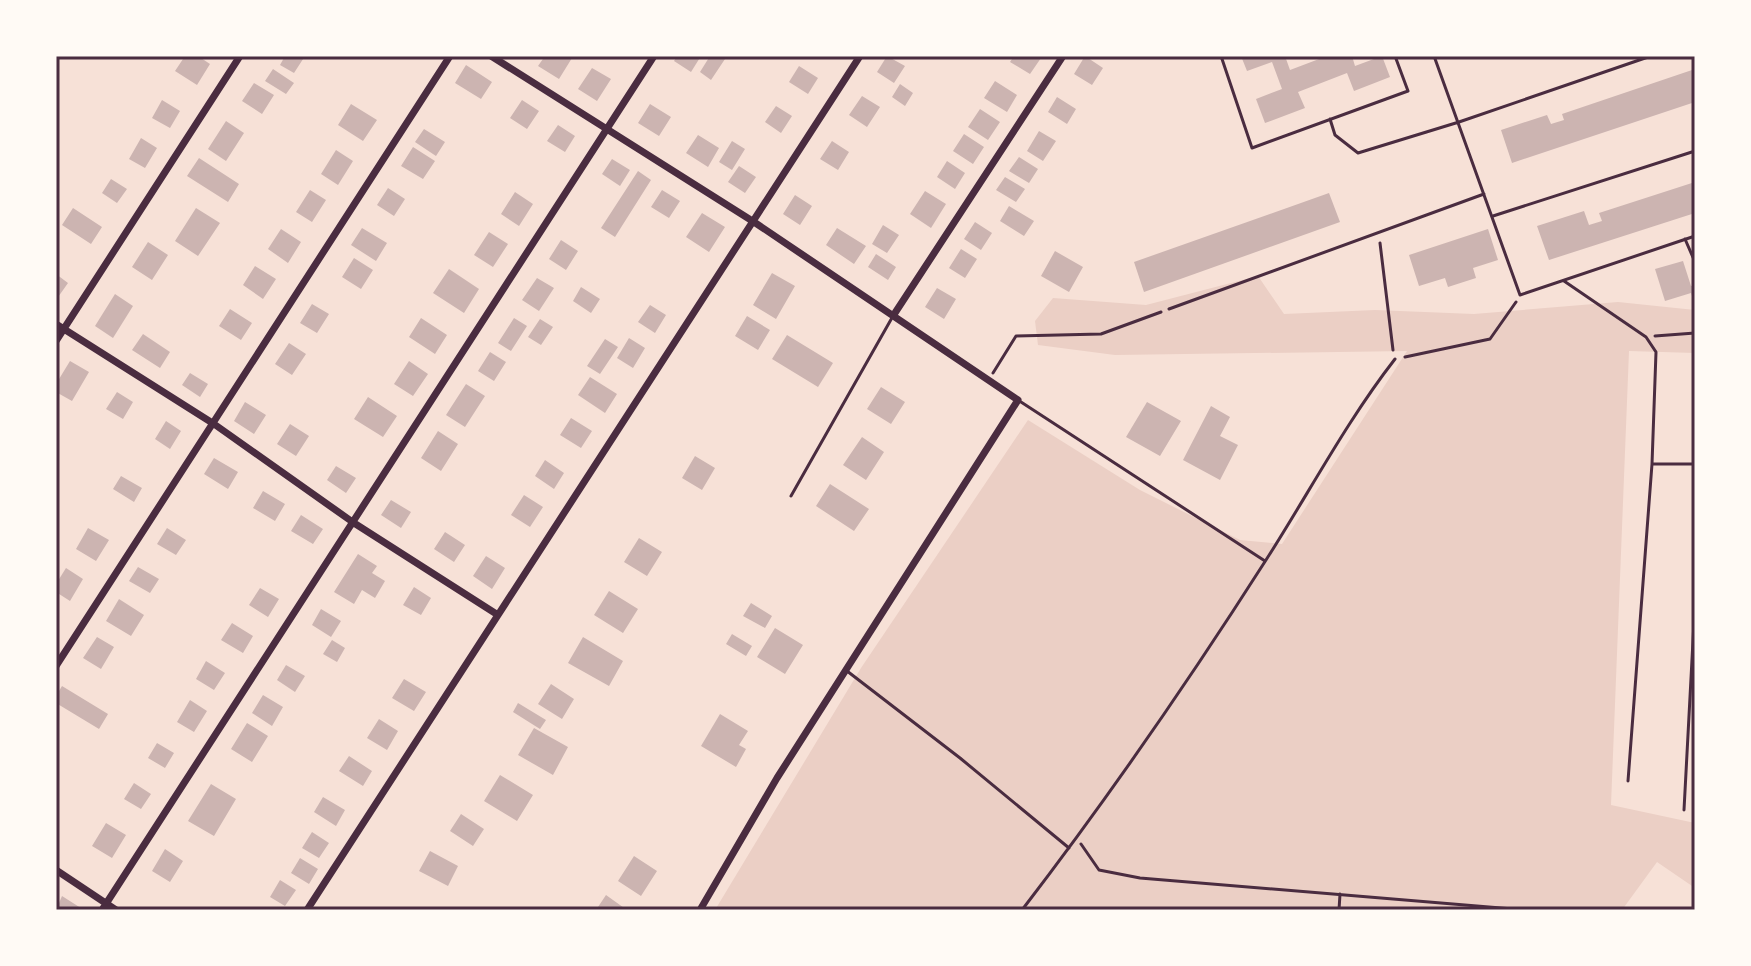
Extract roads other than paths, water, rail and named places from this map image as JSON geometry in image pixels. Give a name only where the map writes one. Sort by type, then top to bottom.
[{"type":"street","points":[[56,341],[240,56]]},
{"type":"street","points":[[56,666],[450,56]]},
{"type":"street","points":[[491,56],[754,222],[1018,400],[777,778],[700,910]]},
{"type":"street","points":[[104,907],[654,56]]},
{"type":"street","points":[[307,910],[860,56]]},
{"type":"street","points":[[893,316],[1063,56]]},
{"type":"street","points":[[56,324],[214,424],[354,523],[498,615]]},
{"type":"street","points":[[56,870],[104,907],[116,910]]},
{"type":"lane","points":[[1221,56],[1252,148],[1408,91],[1395,56]]},
{"type":"lane","points":[[1434,56],[1520,295],[1695,236]]},
{"type":"lane","points":[[1330,119],[1335,135],[1358,153],[1651,56]]},
{"type":"lane","points":[[1493,217],[1695,151]]},
{"type":"lane","points":[[1169,309],[1484,194]]},
{"type":"lane","points":[[1685,239],[1695,262]]},
{"type":"lane","points":[[1564,281],[1646,337],[1656,352],[1652,464],[1628,781]]},
{"type":"lane","points":[[791,496],[893,316]]},
{"type":"lane","points":[[1022,910],[1077,837],[1265,561],[1372,389],[1395,359]]},
{"type":"lane","points":[[1018,400],[1265,561]]},
{"type":"lane","points":[[1652,464],[1695,464]]},
{"type":"lane","points":[[1684,810],[1695,603]]},
{"type":"lane","points":[[845,670],[960,758],[1069,848]]}]
